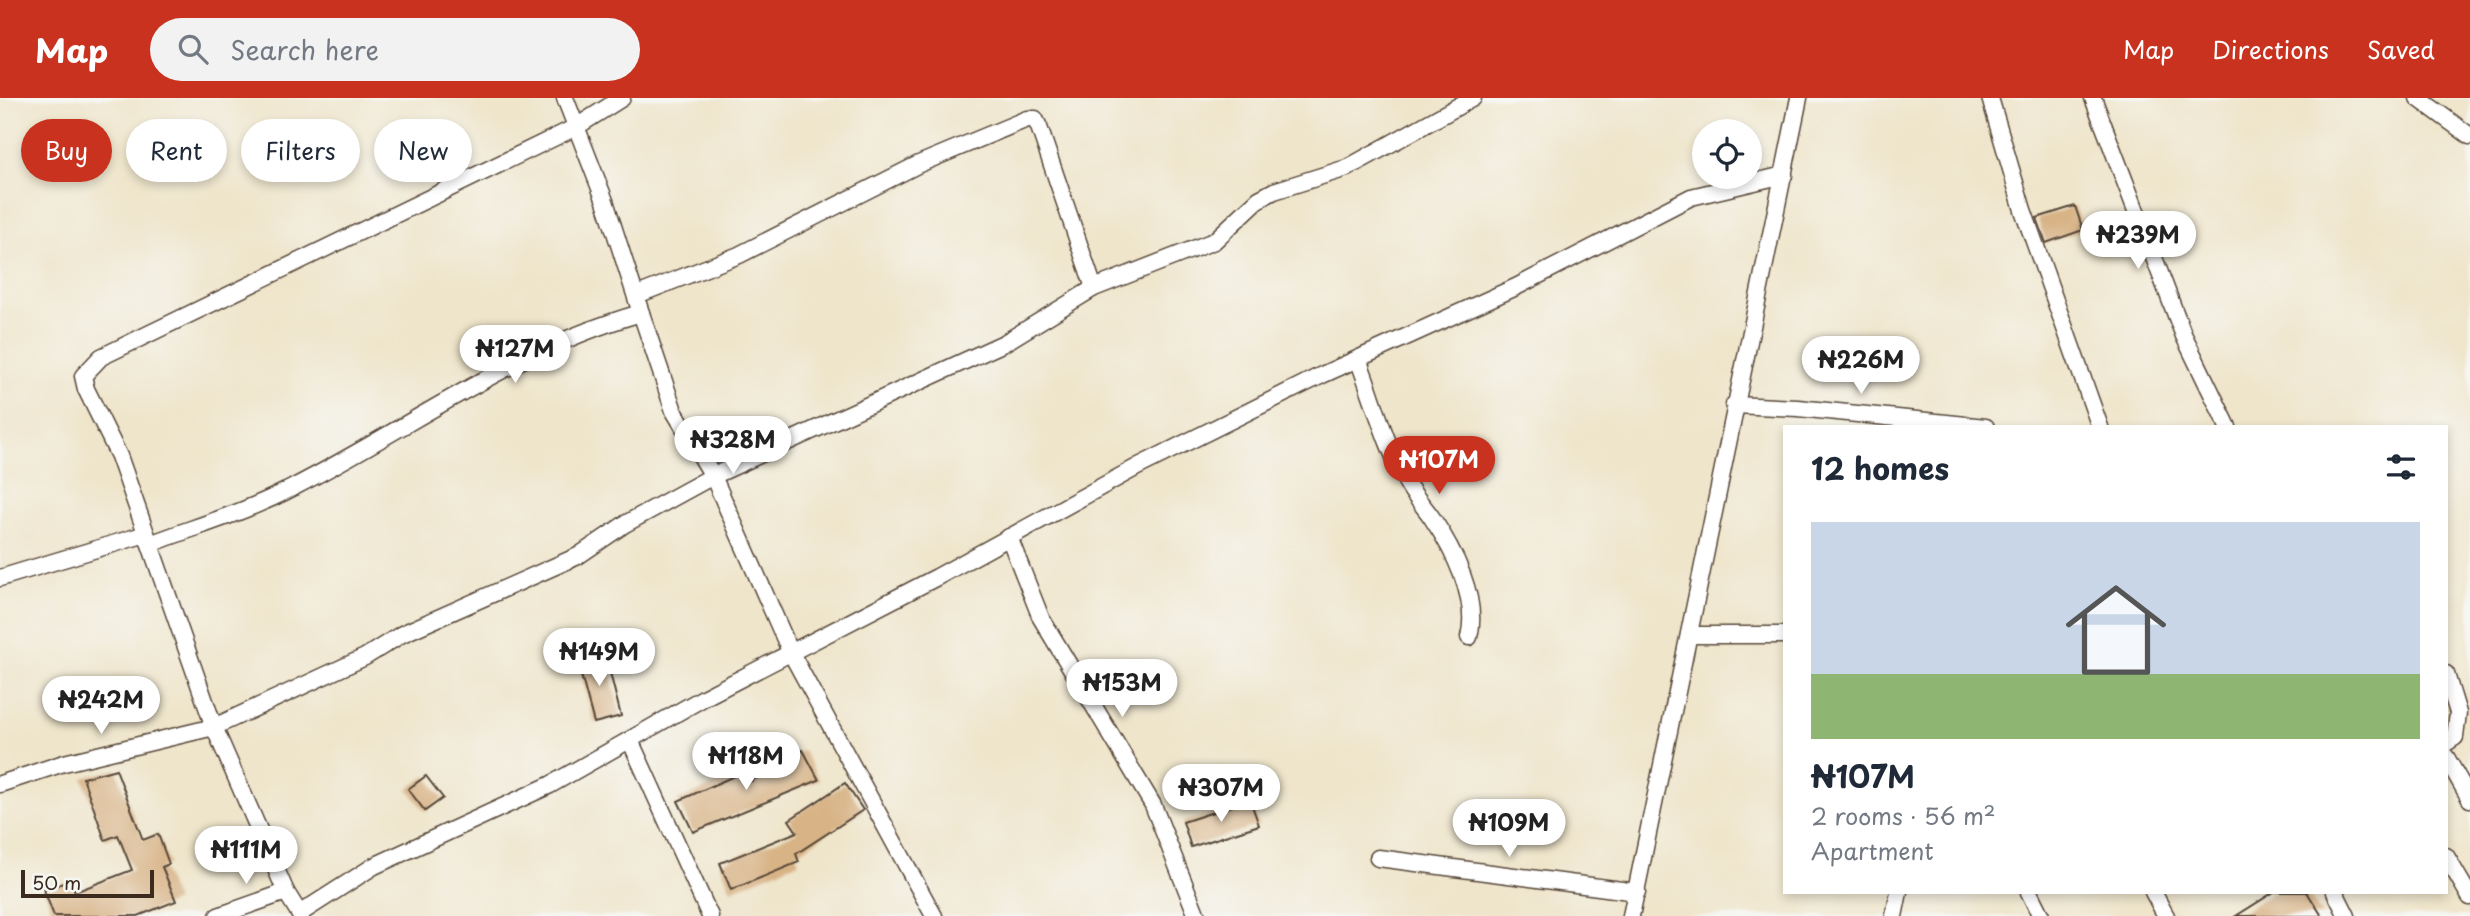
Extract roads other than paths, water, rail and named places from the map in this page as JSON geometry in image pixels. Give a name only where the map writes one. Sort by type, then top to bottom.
[{"type":"street","points":[[565,98],[637,295],[674,411],[713,476],[791,653],[934,916]]},
{"type":"street","points":[[622,98],[576,127],[101,357],[88,367],[83,376],[86,389],[119,456],[214,727],[286,891],[300,915],[374,866],[517,802],[1139,466],[1359,359],[1516,287],[1691,197],[1784,175]]},
{"type":"street","points":[[0,785],[64,763],[214,727],[365,657],[402,634],[578,556],[625,524],[713,476],[1004,342],[1094,288],[1214,241],[1259,199],[1274,191],[1347,168],[1473,98]]},
{"type":"street","points":[[1632,916],[1734,405],[1799,98]]},
{"type":"street","points":[[1990,98],[2023,210],[2099,425]]},
{"type":"street","points":[[2093,98],[2184,336],[2227,425]]},
{"type":"street","points":[[2418,98],[2470,136]]},
{"type":"street","points":[[637,295],[739,255],[919,164],[1027,118],[1035,119],[1039,127],[1094,288]]},
{"type":"street","points":[[0,578],[148,539],[292,488],[537,351],[603,324],[641,313]]},
{"type":"street","points":[[1359,359],[1384,431],[1407,484],[1433,519],[1458,565],[1472,614],[1469,637]]},
{"type":"street","points":[[1734,405],[1798,408],[1966,425]]},
{"type":"street","points":[[1009,537],[1041,618],[1153,806],[1196,916]]},
{"type":"street","points":[[1689,635],[1783,635]]},
{"type":"street","points":[[2448,680],[2458,713],[2455,737],[2448,742]]},
{"type":"street","points":[[630,740],[710,916]]},
{"type":"street","points":[[2448,760],[2470,799]]},
{"type":"street","points":[[1378,858],[1637,892]]},
{"type":"street","points":[[2448,859],[2470,897]]},
{"type":"street","points":[[218,916],[286,891]]},
{"type":"street","points":[[1894,916],[1899,894]]},
{"type":"street","points":[[2030,894],[2041,916]]},
{"type":"street","points":[[2153,894],[2166,916]]},
{"type":"street","points":[[2336,894],[2347,916]]}]
